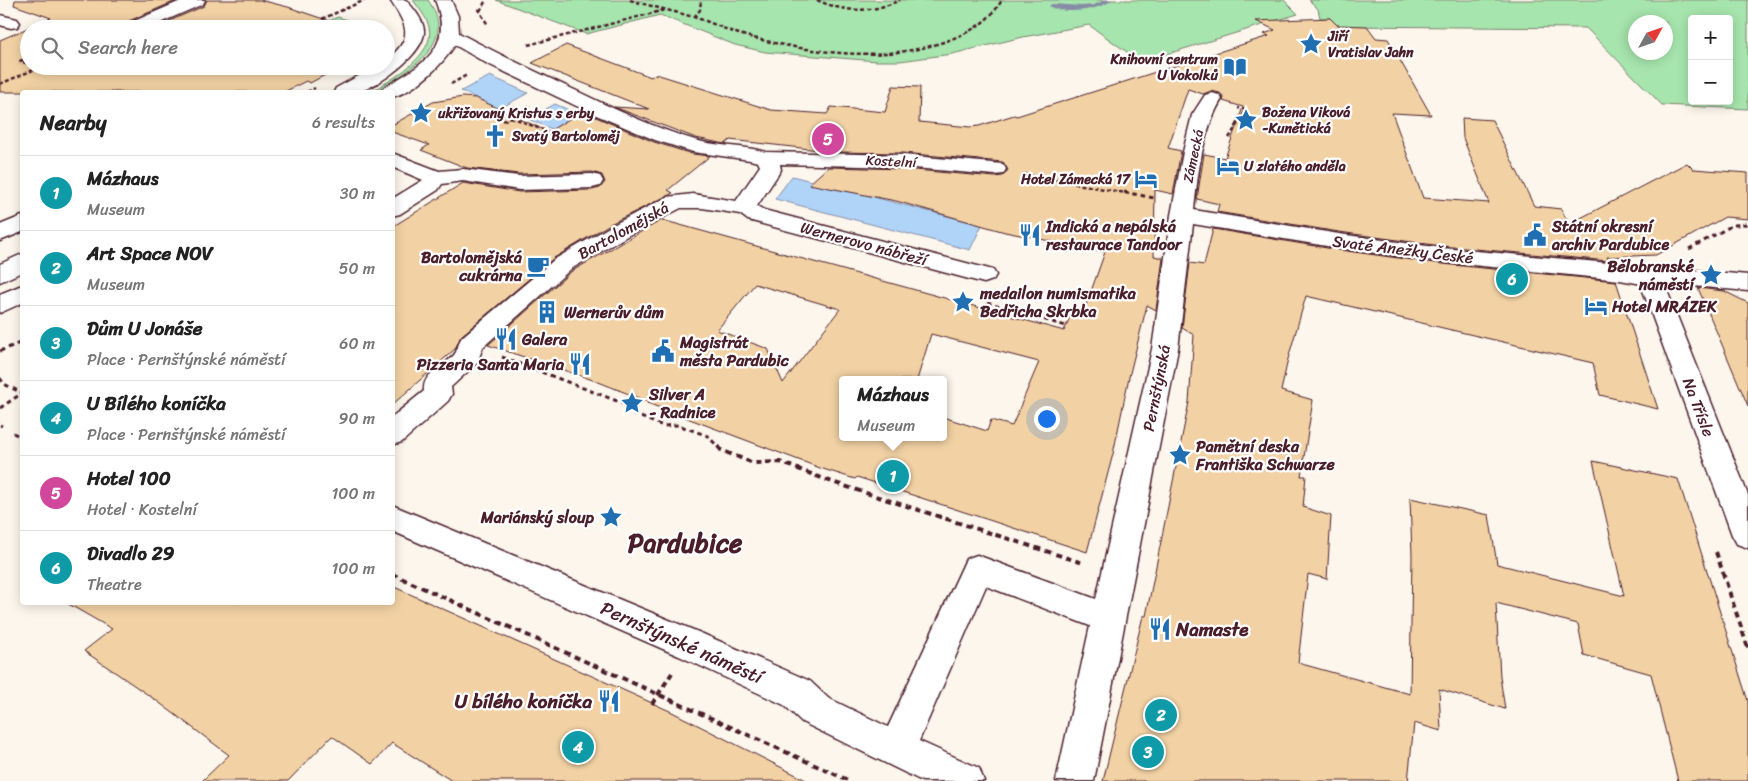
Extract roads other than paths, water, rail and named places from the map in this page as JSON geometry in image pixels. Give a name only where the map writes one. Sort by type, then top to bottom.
[{"type":"street","points":[[151,20],[197,0]]},
{"type":"street","points":[[395,61],[414,42],[415,28],[398,0]]},
{"type":"street","points":[[393,90],[430,65],[446,47],[451,36],[451,14],[443,0]]},
{"type":"street","name":"Kostelní","points":[[451,36],[493,59],[596,108],[677,141],[712,150],[752,154],[765,158],[903,161],[995,169]]},
{"type":"street","name":"Kostelní","points":[[430,65],[493,59]]},
{"type":"street","points":[[346,90],[372,75]]},
{"type":"street","name":"Zámecká","points":[[1182,215],[1193,152],[1202,115],[1212,99]]},
{"type":"street","points":[[745,208],[746,202],[770,170],[771,166],[765,158]]},
{"type":"street","points":[[395,160],[435,178],[463,175],[519,183],[592,181]]},
{"type":"street","points":[[395,207],[430,185],[435,178]]},
{"type":"street","name":"Bartolomějská","points":[[395,431],[438,394],[437,384],[468,356],[471,343],[563,264],[667,205],[684,200],[693,200],[745,208]]},
{"type":"street","name":"Wernerovo nábřeží","points":[[745,208],[756,215],[984,274]]},
{"type":"street","name":"Svaté Anežky České","points":[[1182,215],[1339,241],[1442,255],[1620,272],[1655,279]]},
{"type":"street","name":"Pernštýnská","points":[[1108,618],[1122,560],[1165,349],[1182,215]]},
{"type":"street","points":[[0,234],[20,224]]},
{"type":"street","points":[[0,274],[20,263]]},
{"type":"street","points":[[1655,279],[1670,276],[1748,283]]},
{"type":"street","name":"Na Třísle","points":[[1655,279],[1654,288],[1748,535]]},
{"type":"street","points":[[0,305],[20,294]]},
{"type":"street","name":"Pernštýnské náměstí","points":[[395,518],[691,645],[797,693],[815,710],[964,781]]},
{"type":"street","points":[[896,750],[977,570],[1108,618],[1075,781]]},
{"type":"water","points":[[490,76],[528,93],[499,109],[461,91]]},
{"type":"water","points":[[555,104],[604,125],[579,140],[528,119]]},
{"type":"water","points":[[792,176],[982,225],[970,250],[775,199]]},
{"type":"waterway","points":[[1052,6],[1089,8],[1109,0]]},
{"type":"place","name":"Jiří Vratislav Jahn","points":[[1311,44]]},
{"type":"place","name":"Knihovní centrum U Vokolků","points":[[1235,67]]},
{"type":"place","name":"ukřižovaný Kristus s erby","points":[[421,113]]},
{"type":"place","name":"Božena Viková -Kunětická","points":[[1246,120]]},
{"type":"place","name":"Svatý Bartoloměj","points":[[495,136]]},
{"type":"place","name":"Hotel 100","points":[[828,139]]},
{"type":"place","name":"U zlatého anděla","points":[[1228,166]]},
{"type":"place","name":"Hotel Zámecká 17","points":[[1146,179]]},
{"type":"place","name":"Indická a nepálská restaurace Tandoor","points":[[1030,235]]},
{"type":"place","name":"Státní okresní archiv Pardubice","points":[[1535,235]]},
{"type":"place","name":"Bartolomějská cukrárna","points":[[538,266]]},
{"type":"place","name":"Bělobranské náměstí","points":[[1711,275]]},
{"type":"place","name":"Divadlo 29","points":[[1512,279]]},
{"type":"place","name":"medailon numismatika Bedřicha Skrbka","points":[[963,302]]},
{"type":"place","name":"Hotel MRÁZEK","points":[[1596,306]]},
{"type":"place","name":"Wernerův dům","points":[[547,312]]},
{"type":"place","name":"Galera","points":[[506,339]]},
{"type":"place","name":"Magistrát města Pardubic","points":[[663,351]]},
{"type":"place","name":"Pizzeria Santa Maria","points":[[580,364]]},
{"type":"place","name":"Silver A - Radnice","points":[[632,403]]},
{"type":"place","name":"Pamětní deska Františka Schwarze","points":[[1180,455]]},
{"type":"place","name":"Mázhaus","points":[[893,476]]},
{"type":"place","name":"Mariánský sloup","points":[[611,517]]},
{"type":"place","name":"Namaste","points":[[1160,629]]},
{"type":"place","name":"U bílého koníčka","points":[[609,701]]},
{"type":"place","name":"Art Space NOV","points":[[1161,715]]},
{"type":"place","name":"U Bílého koníčka","points":[[578,747]]},
{"type":"place","name":"Dům U Jonáše","points":[[1148,752]]},
{"type":"district","name":"Pardubice","points":[[685,543]]}]
